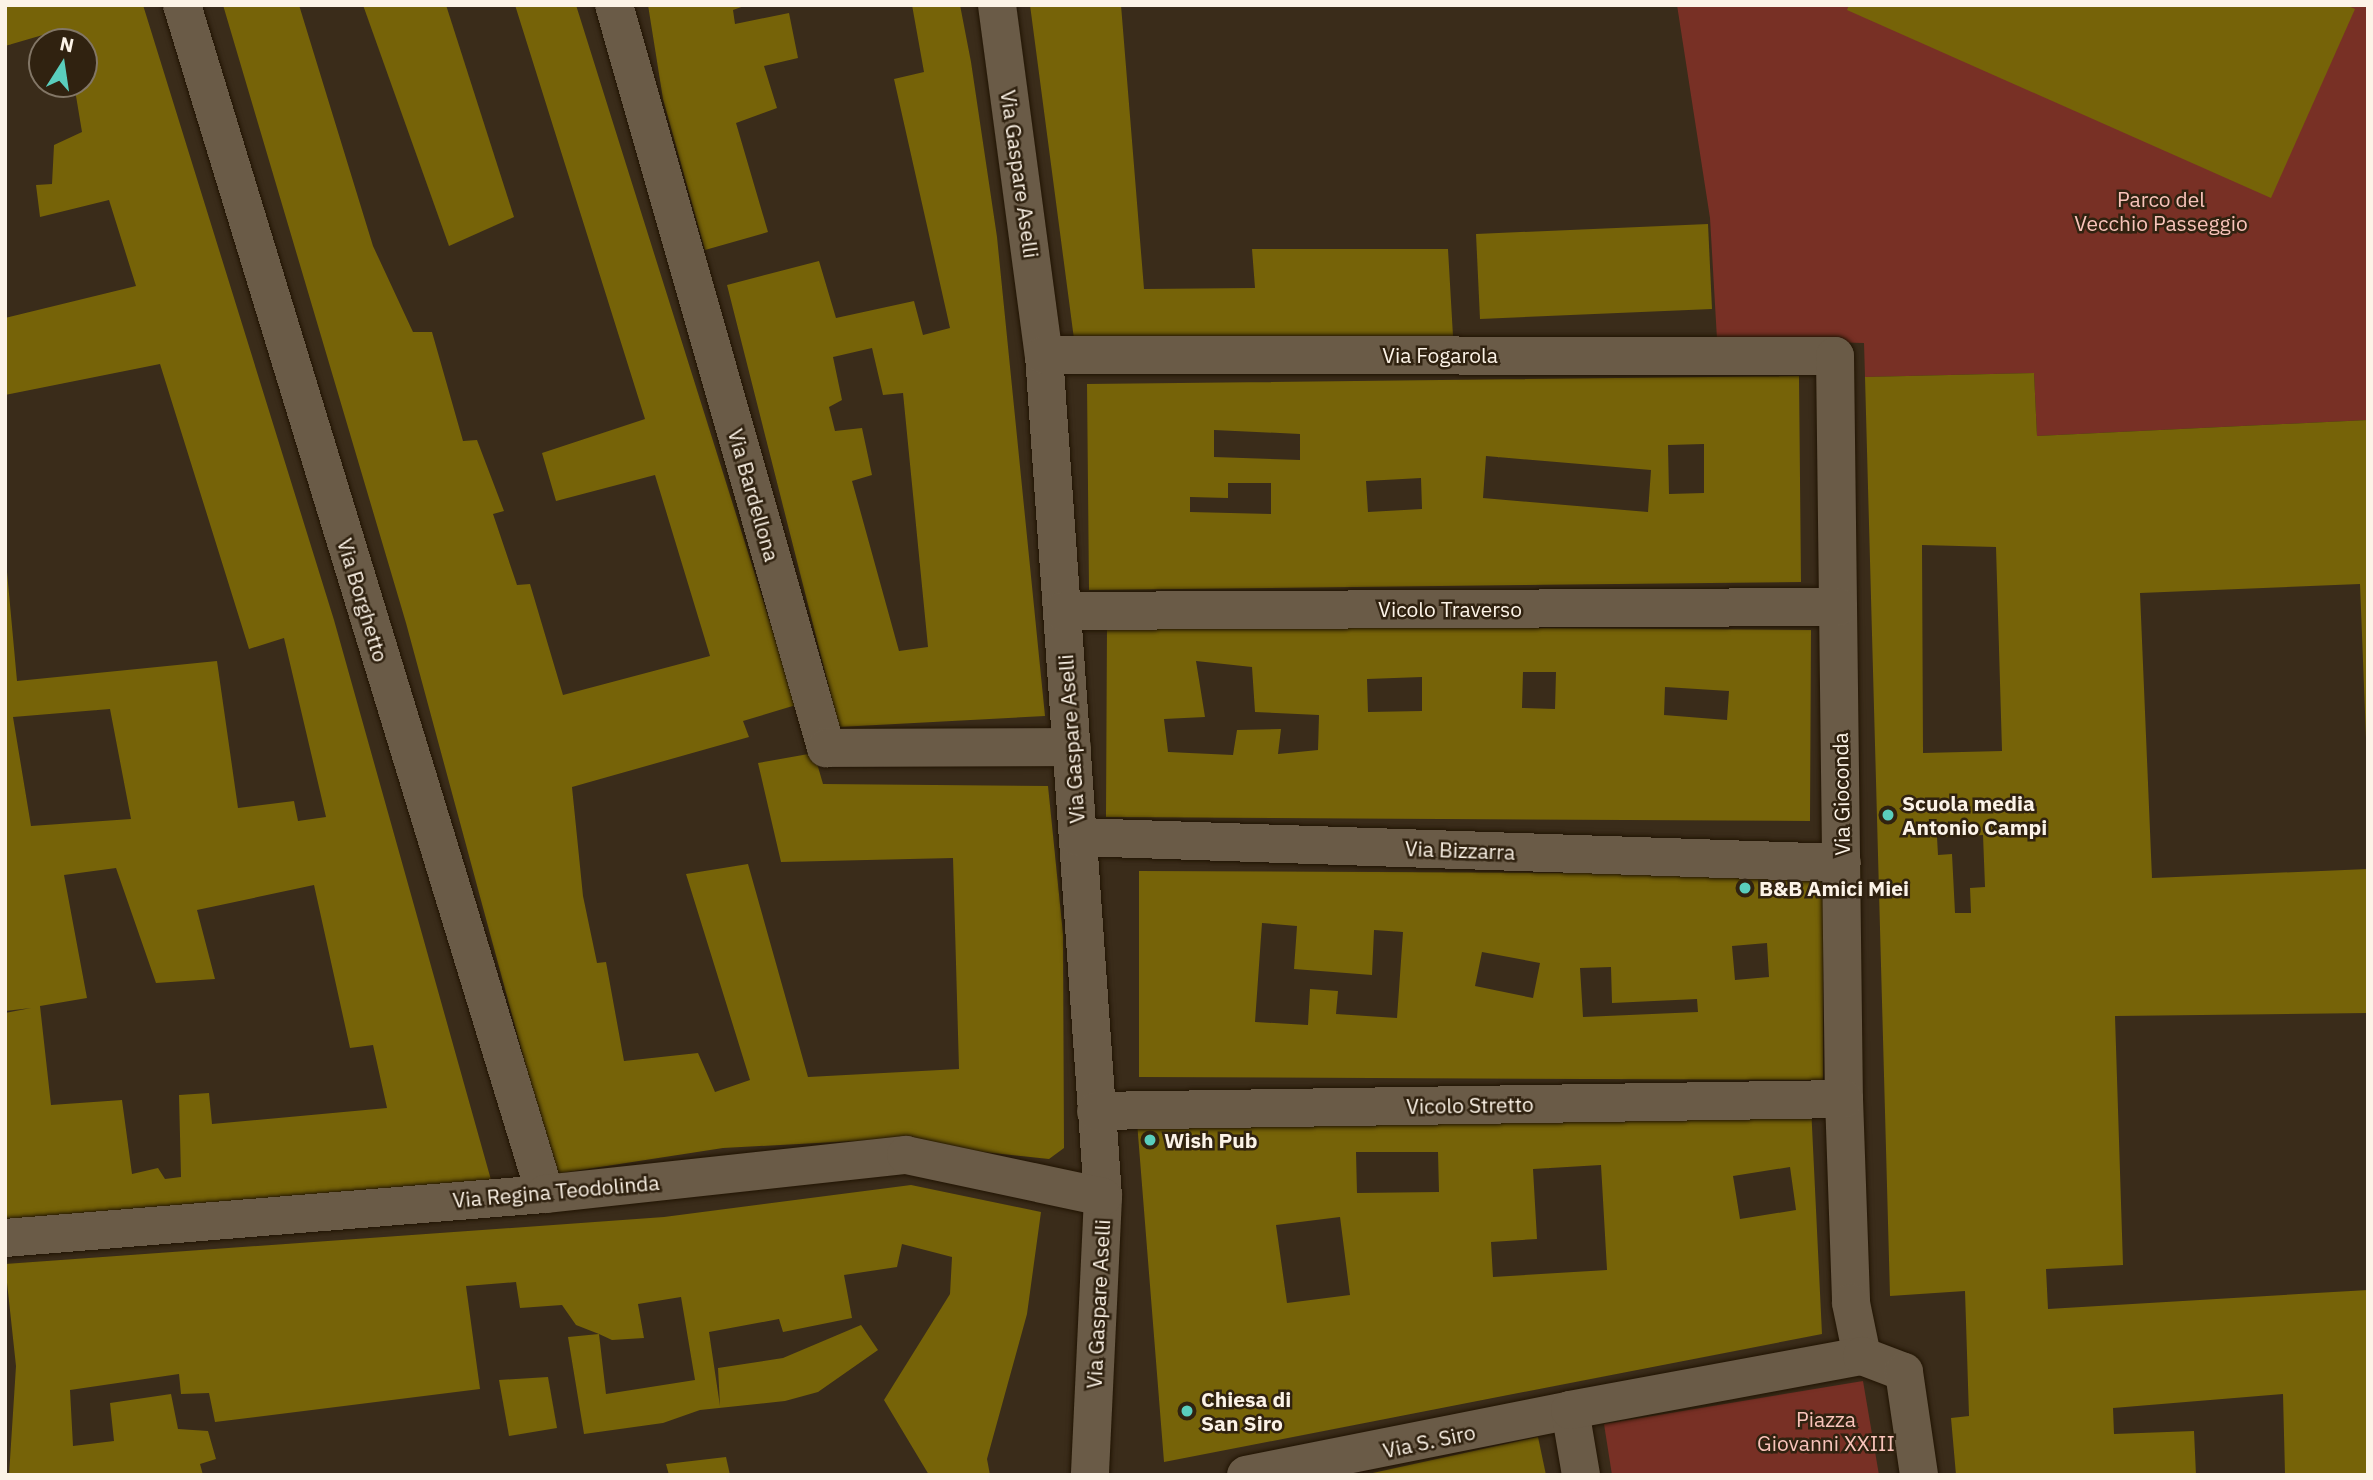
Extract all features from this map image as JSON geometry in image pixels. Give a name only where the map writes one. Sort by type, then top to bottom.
[{"type":"street","name":"Via Borghetto","points":[[182,5],[545,1194]]},
{"type":"street","name":"Via Bardellona","points":[[614,5],[826,748],[1072,747]]},
{"type":"street","name":"Via Gaspare Aselli","points":[[997,5],[1044,355],[1103,1197],[1090,1475]]},
{"type":"street","name":"Via Fogarola","points":[[1044,355],[1835,356]]},
{"type":"street","name":"Via Gioconda","points":[[1835,356],[1844,1099],[1851,1303],[1862,1356]]},
{"type":"street","name":"Vicolo Traverso","points":[[1062,611],[1838,607]]},
{"type":"street","name":"Via Bizzarra","points":[[1078,836],[1842,863]]},
{"type":"street","name":"Vicolo Stretto","points":[[1096,1111],[1844,1099]]},
{"type":"street","name":"Via Regina Teodolinda","points":[[5,1238],[545,1194],[906,1155],[1103,1197]]},
{"type":"street","points":[[1581,1475],[1570,1410],[1862,1356],[1904,1372],[1919,1475]]},
{"type":"street","name":"Via S. Siro","points":[[1246,1475],[1570,1410]]},
{"type":"green space","name":"Parco del Vecchio Passeggio","points":[[1677,5],[2368,5],[2368,420],[2037,436],[2034,373],[1865,377],[1864,343],[1717,339],[1710,218]]},
{"type":"green space","name":"Piazza Giovanni XXIII","points":[[1863,1381],[1879,1475],[1612,1475],[1604,1424]]},
{"type":"building","points":[[5,5],[143,5],[334,620],[493,1187],[5,1226],[5,1013],[31,1008],[5,1011],[5,550],[17,681],[217,661],[238,808],[294,801],[298,821],[326,817],[284,638],[249,649],[160,364],[5,395],[5,318],[136,286],[109,200],[40,217],[36,185],[52,184],[54,145],[82,132],[76,98],[98,98],[98,28],[28,28],[28,39],[5,46]],"holes":[[[110,709],[131,819],[31,826],[13,717]],[[116,868],[156,983],[215,979],[197,910],[314,885],[350,1048],[373,1045],[387,1108],[212,1124],[209,1093],[179,1095],[181,1177],[165,1179],[158,1168],[132,1174],[122,1100],[51,1105],[40,1006],[87,998],[64,875]]]},
{"type":"building","points":[[223,5],[299,5],[373,246],[413,332],[432,332],[463,441],[477,440],[504,511],[493,514],[517,585],[530,584],[563,695],[710,656],[655,475],[556,501],[542,453],[645,419],[515,5],[576,5],[796,705],[743,721],[749,737],[572,787],[583,896],[597,963],[606,962],[624,1061],[698,1053],[715,1092],[750,1080],[686,874],[748,864],[808,1077],[959,1069],[953,858],[781,862],[758,763],[814,753],[823,784],[1048,786],[1063,934],[1064,1148],[1049,1159],[873,1140],[723,1148],[555,1174],[406,623]]},
{"type":"building","points":[[363,5],[446,5],[514,217],[449,246]]},
{"type":"building","points":[[648,5],[747,5],[733,10],[735,24],[789,13],[798,58],[764,66],[777,108],[736,123],[768,232],[705,250],[663,99]]},
{"type":"building","points":[[912,5],[960,5],[997,237],[1045,716],[839,727],[727,285],[819,261],[836,318],[914,301],[923,335],[950,328],[894,79],[924,72]],"holes":[[[872,348],[883,395],[903,393],[928,647],[899,651],[852,481],[872,475],[862,428],[835,431],[829,407],[842,400],[833,357]]]},
{"type":"building","points":[[1030,5],[1121,5],[1144,289],[1255,288],[1252,249],[1448,249],[1453,336],[1074,339]]},
{"type":"building","points":[[1849,5],[2346,5],[2355,9],[2271,198],[1847,10]]},
{"type":"building","points":[[1708,224],[1712,309],[1480,319],[1476,234]]},
{"type":"building","points":[[2034,373],[2037,436],[2368,420],[2368,789],[2360,584],[2140,593],[2152,878],[2368,869],[2368,1013],[2115,1016],[2123,1265],[2046,1269],[2048,1309],[2368,1290],[2368,1475],[2285,1475],[2283,1394],[2113,1408],[2114,1434],[2194,1431],[2196,1475],[1956,1475],[1951,1418],[1969,1416],[1965,1291],[1890,1296],[1865,377]],"holes":[[[1922,545],[1996,547],[2002,751],[1923,753]],[[1983,835],[1985,887],[1970,888],[1971,913],[1955,913],[1952,854],[1938,855],[1937,837]]]},
{"type":"building","points":[[1799,376],[1801,582],[1089,590],[1087,384]],"holes":[[[1214,430],[1300,434],[1300,460],[1214,457]],[[1704,444],[1704,493],[1669,494],[1668,445]],[[1486,456],[1651,470],[1648,512],[1483,498]],[[1421,478],[1422,509],[1368,512],[1366,481]],[[1228,483],[1271,483],[1271,514],[1190,512],[1190,497],[1228,498]]]},
{"type":"building","points":[[1107,625],[1811,630],[1810,821],[1106,817]],"holes":[[[1196,661],[1252,667],[1255,712],[1319,715],[1318,750],[1278,754],[1281,729],[1237,730],[1233,755],[1168,752],[1164,719],[1205,717]],[[1523,672],[1556,672],[1555,709],[1522,708]],[[1422,677],[1422,711],[1368,712],[1367,679]],[[1665,687],[1729,691],[1727,720],[1664,715]]]},
{"type":"building","points":[[1139,871],[1823,874],[1823,1080],[1139,1077]],"holes":[[[1262,923],[1297,926],[1294,969],[1372,975],[1374,930],[1403,932],[1397,1018],[1336,1014],[1338,991],[1310,989],[1308,1025],[1255,1022]],[[1767,943],[1769,977],[1735,980],[1732,946]],[[1482,952],[1540,963],[1533,998],[1475,986]],[[1611,967],[1612,1003],[1697,999],[1698,1012],[1583,1017],[1580,968]]]},
{"type":"building","points":[[1811,1106],[1822,1334],[1164,1462],[1137,1122]],"holes":[[[1356,1152],[1438,1152],[1439,1192],[1357,1193]],[[1601,1165],[1607,1270],[1493,1277],[1491,1242],[1537,1239],[1533,1169]],[[1790,1167],[1796,1210],[1740,1219],[1733,1176]],[[1340,1217],[1350,1295],[1287,1303],[1276,1225]]]},
{"type":"building","points":[[911,1185],[1041,1212],[1027,1314],[987,1459],[990,1475],[929,1475],[884,1400],[950,1294],[952,1257],[902,1244],[897,1267],[844,1275],[852,1318],[783,1332],[779,1319],[709,1332],[720,1406],[718,1368],[783,1358],[861,1325],[878,1350],[818,1392],[785,1401],[700,1410],[663,1423],[584,1434],[568,1337],[599,1334],[576,1325],[562,1305],[520,1308],[516,1282],[466,1286],[480,1389],[215,1422],[209,1393],[181,1394],[179,1374],[70,1390],[73,1446],[114,1441],[110,1403],[171,1394],[178,1429],[208,1431],[216,1459],[200,1464],[203,1475],[9,1475],[16,1366],[5,1264],[664,1217]],"holes":[[[681,1297],[695,1380],[606,1394],[599,1334],[612,1340],[644,1338],[638,1304]]]},
{"type":"building","points":[[548,1377],[557,1428],[509,1436],[499,1380]]},
{"type":"building","points":[[1538,1437],[1546,1475],[1368,1475],[1368,1474]]},
{"type":"building","points":[[726,1457],[730,1475],[669,1475],[666,1464]]},
{"type":"place","name":"Scuola media Antonio Campi","points":[[1888,815]]},
{"type":"place","name":"B&B Amici Miei","points":[[1745,888]]},
{"type":"place","name":"Wish Pub","points":[[1150,1140]]},
{"type":"place","name":"Chiesa di San Siro","points":[[1187,1411]]}]
